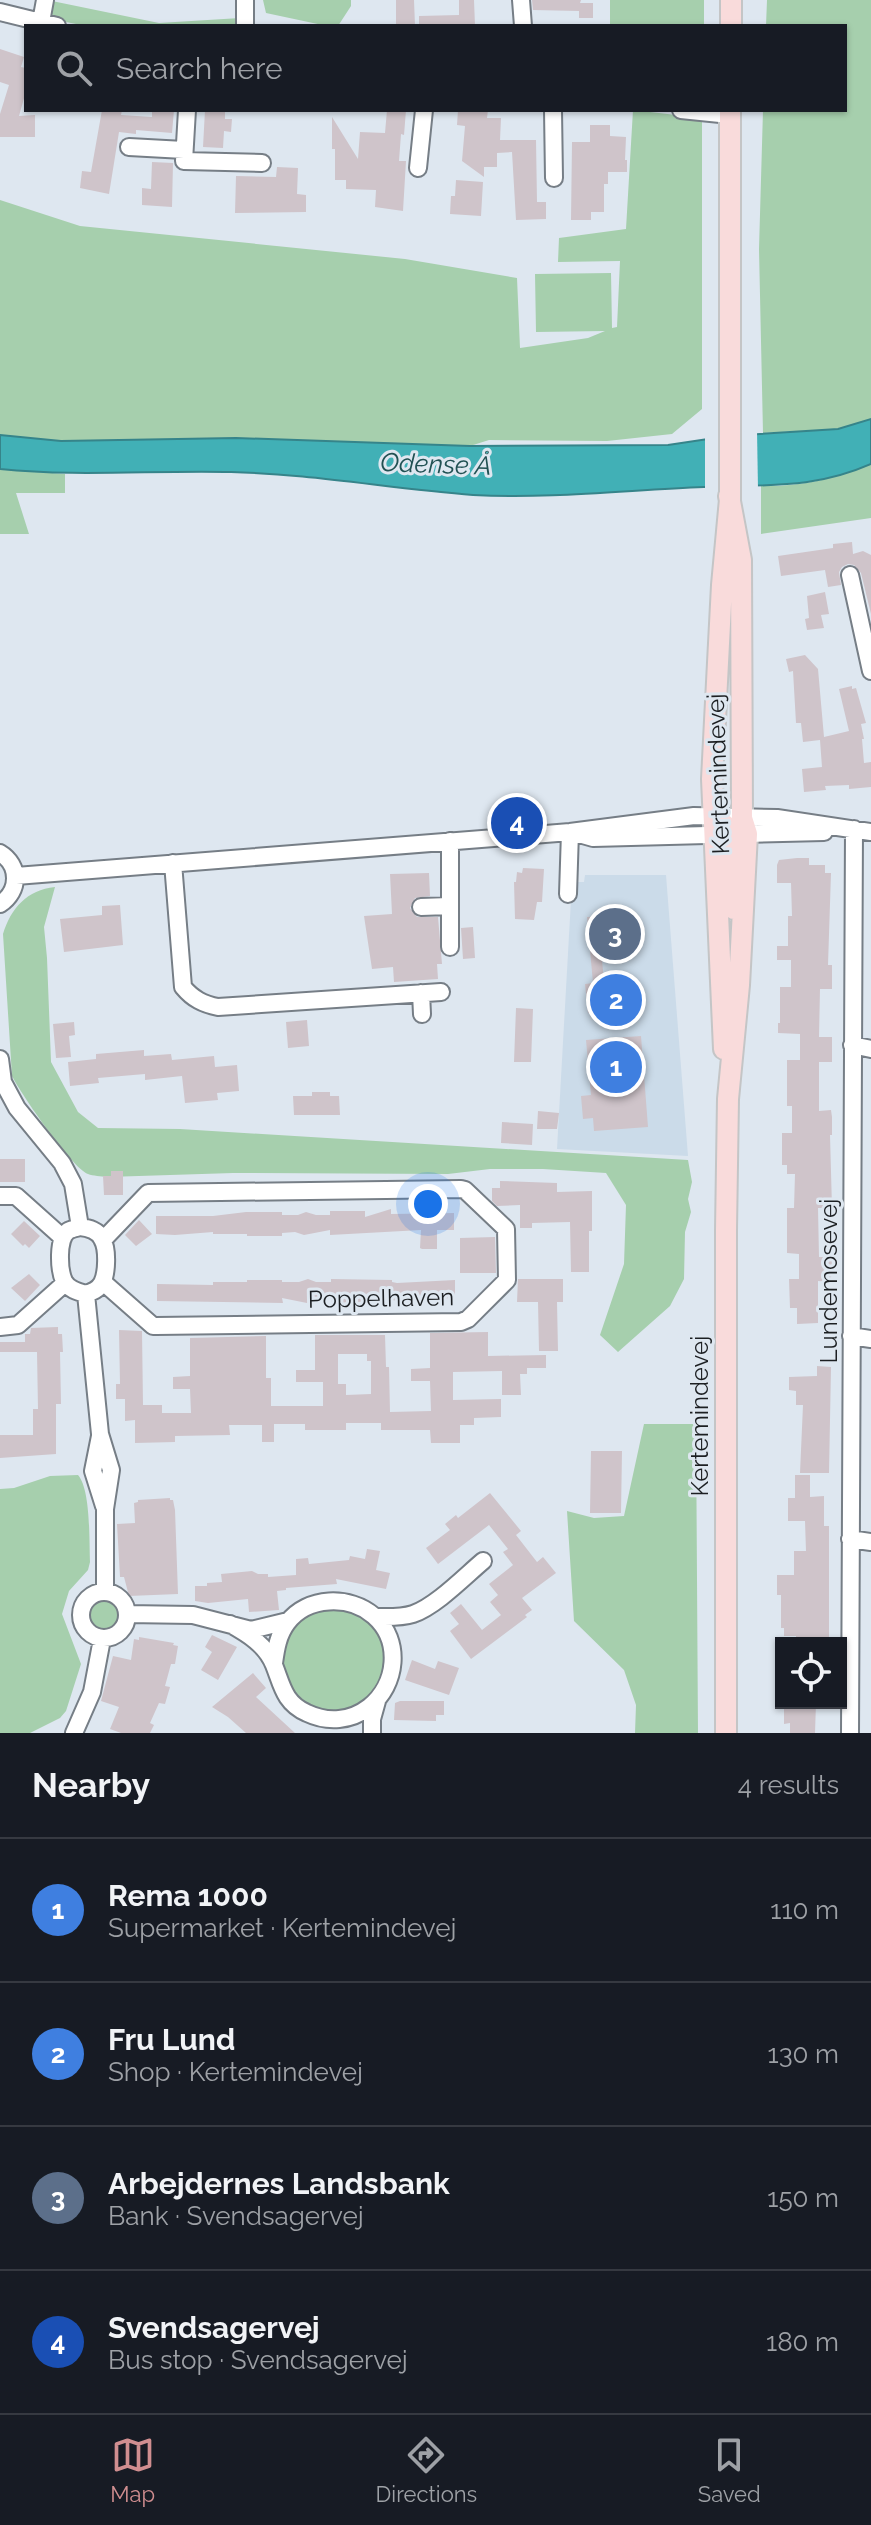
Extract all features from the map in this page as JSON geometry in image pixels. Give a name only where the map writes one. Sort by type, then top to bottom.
[{"type":"main road","points":[[731,0],[731,24]]},
{"type":"main road","name":"Kertemindevej","points":[[726,1733],[725,1261],[728,1099],[739,985],[722,585],[729,496],[730,113]]},
{"type":"main road","name":"Kertemindevej","points":[[728,1099],[721,1022],[741,560],[729,496]]},
{"type":"street","points":[[0,12],[49,24],[45,0]]},
{"type":"street","points":[[245,0],[245,24]]},
{"type":"street","points":[[521,0],[523,24]]},
{"type":"street","points":[[187,112],[184,161],[262,163]]},
{"type":"street","points":[[418,168],[424,112]]},
{"type":"street","points":[[553,112],[554,178]]},
{"type":"street","points":[[129,147],[184,150]]},
{"type":"street","points":[[850,575],[871,671]]},
{"type":"street","points":[[16,876],[570,832],[593,838],[730,826],[871,832]]},
{"type":"street","name":"Lundemosevej","points":[[850,1733],[854,829]]},
{"type":"street","points":[[568,894],[570,832]]},
{"type":"street","points":[[450,841],[450,947]]},
{"type":"street","points":[[0,853],[12,864],[16,876],[13,890],[0,904]]},
{"type":"street","points":[[173,863],[183,987],[204,1004],[218,1007],[441,992]]},
{"type":"street","points":[[421,907],[449,906]]},
{"type":"street","points":[[421,993],[422,1014]]},
{"type":"street","points":[[852,1045],[871,1049]]},
{"type":"street","points":[[0,1059],[3,1082],[17,1108],[62,1163],[73,1184],[80,1227]]},
{"type":"street","name":"Poppelhaven","points":[[103,1240],[148,1193],[461,1189],[506,1229],[507,1280],[468,1319],[461,1322],[166,1326],[153,1326],[103,1282]]},
{"type":"street","points":[[0,1196],[16,1196],[63,1238]]},
{"type":"street","points":[[80,1227],[96,1231],[103,1240],[106,1262],[103,1282],[86,1294],[75,1291],[65,1283],[60,1261],[63,1238],[69,1230],[80,1227]]},
{"type":"street","points":[[0,1327],[18,1325],[65,1283]]},
{"type":"street","points":[[86,1294],[100,1434],[93,1471],[105,1509],[105,1592]]},
{"type":"street","points":[[851,1336],[871,1339]]},
{"type":"street","points":[[850,1539],[871,1542]]},
{"type":"street","points":[[375,1617],[415,1613],[442,1596],[483,1561]]},
{"type":"street","points":[[105,1592],[123,1601],[127,1614],[123,1629],[117,1635],[102,1639],[83,1626],[81,1610],[90,1596],[105,1592]]},
{"type":"street","points":[[127,1614],[193,1615],[251,1630],[288,1621],[319,1603],[340,1601],[358,1606],[375,1617],[388,1633],[393,1651],[393,1668],[388,1686],[377,1701],[359,1715],[339,1720],[322,1719],[304,1712],[288,1699],[278,1682],[274,1663],[277,1641],[288,1621]]},
{"type":"street","points":[[393,1651],[415,1613]]},
{"type":"street","points":[[230,1624],[261,1644],[274,1663]]},
{"type":"street","points":[[74,1733],[92,1692],[102,1639]]},
{"type":"street","points":[[372,1733],[377,1701]]},
{"type":"street","points":[[339,1720],[362,1733]]},
{"type":"shaded area","points":[[585,875],[666,875],[688,1156],[557,1149],[572,882],[584,882]]},
{"type":"green space","points":[[263,0],[351,0],[351,6],[339,24],[318,24],[266,13]]},
{"type":"green space","points":[[610,0],[704,0],[704,24],[610,24]]},
{"type":"green space","points":[[767,0],[871,0],[871,419],[838,429],[763,433],[759,249],[763,112],[847,112],[847,24],[766,24]]},
{"type":"green space","points":[[52,1],[159,23],[240,18],[240,24],[76,24],[61,21],[50,13]]},
{"type":"green space","points":[[633,112],[702,118],[702,409],[672,434],[607,441],[489,440],[470,446],[236,438],[61,441],[0,435],[0,200],[80,226],[405,259],[517,278],[520,348],[588,338],[605,331],[536,332],[535,274],[611,273],[612,328],[617,327],[620,261],[558,262],[559,238],[626,229]]},
{"type":"green space","points":[[871,463],[871,518],[761,534],[761,486],[818,481]]},
{"type":"green space","points":[[0,469],[65,474],[65,493],[16,493],[29,534],[0,534]]},
{"type":"green space","points":[[55,887],[44,927],[51,1062],[78,1112],[98,1128],[180,1129],[688,1160],[692,1182],[688,1199],[691,1212],[685,1232],[684,1279],[670,1306],[618,1352],[600,1335],[624,1264],[626,1205],[606,1173],[490,1169],[448,1174],[233,1173],[107,1177],[88,1174],[59,1145],[12,1076],[3,934],[16,908],[28,896]]},
{"type":"green space","points":[[644,1424],[696,1424],[698,1733],[635,1733],[636,1705],[624,1670],[574,1621],[567,1511],[594,1518],[624,1516]]},
{"type":"green space","points":[[78,1475],[87,1504],[90,1562],[88,1570],[69,1591],[62,1614],[81,1664],[66,1711],[60,1718],[30,1733],[0,1733],[0,1489],[14,1488],[50,1476]]},
{"type":"green space","points":[[103,1599],[114,1604],[119,1615],[114,1626],[103,1631],[92,1626],[87,1615],[92,1604]]},
{"type":"green space","points":[[324,1607],[359,1613],[374,1625],[383,1639],[387,1656],[378,1689],[352,1711],[318,1712],[290,1693],[279,1658],[292,1625],[307,1613]]},
{"type":"water","name":"Odense Å","points":[[871,419],[871,464],[829,478],[789,484],[502,496],[261,473],[58,473],[0,469],[0,435],[61,441],[236,438],[470,446],[668,445],[728,436],[838,429]]},
{"type":"pier","points":[[757,430],[758,490],[705,491],[705,436]]},
{"type":"building","points":[[396,0],[414,0],[415,24],[396,24]]},
{"type":"building","points":[[459,0],[474,0],[475,24],[419,24],[419,16],[459,15]]},
{"type":"building","points":[[532,0],[581,0],[580,3],[593,3],[593,18],[579,18],[579,11],[533,10]]},
{"type":"building","points":[[0,49],[24,57],[21,67],[24,68],[24,98],[19,116],[35,115],[35,137],[0,137],[0,114],[9,85],[0,82]]},
{"type":"building","points":[[102,112],[152,117],[152,112],[174,112],[172,133],[119,132],[109,194],[80,188],[82,171],[91,172]]},
{"type":"building","points":[[205,112],[225,112],[225,119],[232,119],[231,132],[224,131],[223,148],[203,147]]},
{"type":"building","points":[[387,112],[406,112],[399,161],[406,161],[403,211],[375,207],[376,190],[346,189],[346,180],[335,180],[332,117],[358,159],[360,132],[385,133]]},
{"type":"building","points":[[458,112],[488,112],[487,118],[501,118],[500,140],[536,140],[537,202],[546,202],[546,219],[516,220],[512,152],[497,153],[497,167],[484,167],[484,177],[462,161],[465,126],[457,125]]},
{"type":"building","points":[[590,125],[610,125],[610,136],[626,137],[627,172],[608,172],[608,184],[604,184],[604,212],[591,212],[591,220],[571,220],[572,142],[590,142]]},
{"type":"building","points":[[152,162],[173,163],[172,207],[142,205],[142,188],[151,189]]},
{"type":"building","points":[[277,167],[298,168],[297,194],[306,195],[306,212],[235,213],[236,176],[276,177]]},
{"type":"building","points":[[456,180],[483,182],[481,216],[450,214]]},
{"type":"building","points":[[852,542],[853,554],[863,551],[871,555],[871,614],[861,573],[854,565],[842,567],[839,572],[841,585],[828,587],[825,570],[781,576],[778,556]]},
{"type":"building","points":[[825,592],[829,614],[821,615],[824,628],[807,630],[807,596]]},
{"type":"building","points":[[805,655],[818,669],[824,737],[849,731],[839,689],[856,688],[866,723],[861,724],[862,739],[864,763],[871,762],[871,787],[849,789],[849,785],[825,786],[826,790],[804,792],[802,769],[822,767],[820,740],[803,742],[801,723],[796,723],[793,671],[789,672],[786,659]]},
{"type":"building","points":[[809,858],[809,865],[825,865],[825,873],[831,873],[828,965],[832,965],[832,989],[820,989],[819,1037],[832,1037],[832,1062],[819,1062],[819,1111],[831,1110],[832,1117],[832,1208],[818,1208],[819,1257],[832,1257],[831,1282],[818,1281],[818,1323],[797,1324],[797,1308],[790,1308],[789,1279],[799,1279],[799,1254],[787,1253],[787,1208],[794,1208],[795,1174],[787,1174],[787,1165],[782,1165],[782,1133],[792,1133],[792,1106],[787,1106],[787,1060],[800,1060],[800,1034],[778,1033],[780,987],[791,987],[791,960],[777,960],[777,946],[788,946],[788,916],[792,916],[791,883],[777,883],[777,865],[779,860]]},
{"type":"building","points":[[523,868],[544,869],[542,902],[537,902],[534,920],[515,919],[514,882],[517,872],[522,873]]},
{"type":"building","points":[[429,873],[430,896],[415,898],[410,908],[417,917],[438,917],[442,964],[437,964],[438,979],[394,982],[393,967],[372,969],[364,916],[392,914],[390,874]]},
{"type":"building","points":[[120,905],[123,945],[64,952],[60,919],[102,915],[102,906]]},
{"type":"building","points":[[630,914],[634,957],[602,960],[604,982],[610,982],[611,997],[634,981],[642,988],[644,1010],[588,1013],[585,984],[593,983],[587,917]]},
{"type":"building","points":[[473,927],[475,958],[463,959],[461,928]]},
{"type":"building","points":[[516,1008],[533,1009],[531,1062],[514,1062]]},
{"type":"building","points":[[307,1020],[309,1046],[288,1048],[286,1022]]},
{"type":"building","points":[[74,1022],[75,1035],[69,1036],[71,1057],[56,1058],[53,1024]]},
{"type":"building","points":[[641,1036],[648,1127],[594,1131],[593,1118],[583,1119],[581,1096],[591,1095],[586,1040]]},
{"type":"building","points":[[144,1050],[144,1056],[171,1054],[172,1060],[214,1056],[215,1067],[237,1065],[239,1091],[217,1093],[218,1100],[185,1103],[182,1076],[145,1080],[145,1074],[98,1078],[99,1083],[70,1086],[68,1062],[96,1059],[96,1054]]},
{"type":"building","points":[[312,1092],[330,1092],[330,1096],[339,1096],[340,1115],[294,1115],[293,1096],[312,1096]]},
{"type":"building","points":[[538,1111],[559,1113],[557,1129],[537,1129]]},
{"type":"building","points":[[502,1122],[533,1124],[532,1145],[501,1143]]},
{"type":"building","points":[[0,1159],[25,1159],[25,1182],[0,1182]]},
{"type":"building","points":[[111,1171],[123,1171],[123,1195],[104,1195],[103,1176],[111,1176]]},
{"type":"building","points":[[500,1181],[557,1183],[557,1192],[592,1191],[589,1272],[571,1272],[570,1222],[532,1223],[532,1228],[520,1228],[520,1205],[497,1206],[492,1201],[492,1188],[500,1188]]},
{"type":"building","points":[[391,1209],[391,1214],[454,1213],[454,1230],[437,1230],[437,1249],[420,1248],[421,1230],[330,1235],[330,1230],[304,1235],[282,1233],[282,1236],[213,1232],[156,1234],[156,1216],[213,1216],[246,1212],[330,1215],[330,1211],[365,1211],[365,1217]]},
{"type":"building","points":[[139,1220],[152,1234],[136,1246],[125,1235]]},
{"type":"building","points":[[24,1221],[40,1236],[29,1248],[11,1234]]},
{"type":"building","points":[[495,1237],[496,1273],[460,1273],[460,1238]]},
{"type":"building","points":[[29,1274],[40,1285],[25,1301],[11,1288]]},
{"type":"building","points":[[308,1279],[316,1282],[331,1282],[331,1279],[392,1280],[397,1283],[455,1280],[455,1298],[331,1303],[331,1299],[307,1303],[282,1298],[283,1303],[157,1301],[157,1284],[213,1285],[213,1282],[299,1282]]},
{"type":"building","points":[[518,1279],[563,1279],[563,1302],[557,1302],[558,1351],[539,1351],[538,1302],[517,1302]]},
{"type":"building","points":[[58,1327],[58,1334],[62,1334],[63,1352],[60,1352],[61,1404],[56,1404],[56,1454],[0,1458],[0,1435],[33,1435],[33,1409],[38,1409],[37,1352],[0,1352],[0,1342],[25,1342],[25,1334],[30,1334],[31,1328]]},
{"type":"building","points":[[119,1330],[142,1331],[143,1405],[162,1405],[162,1413],[191,1413],[190,1389],[173,1389],[173,1377],[190,1376],[190,1338],[266,1336],[266,1378],[271,1378],[271,1406],[323,1406],[323,1382],[296,1382],[296,1370],[315,1370],[315,1335],[385,1335],[390,1412],[431,1411],[430,1381],[411,1381],[411,1369],[430,1368],[430,1333],[488,1332],[488,1356],[546,1355],[546,1368],[527,1368],[527,1374],[520,1374],[521,1395],[502,1395],[502,1371],[453,1372],[453,1400],[501,1399],[501,1417],[474,1418],[474,1425],[460,1425],[460,1443],[431,1443],[430,1430],[381,1430],[381,1423],[346,1423],[346,1430],[305,1430],[305,1424],[274,1424],[274,1442],[262,1442],[262,1425],[229,1425],[230,1435],[175,1436],[175,1442],[135,1443],[135,1420],[125,1421],[125,1399],[116,1399],[116,1384],[120,1384]],"holes":[[[338,1354],[367,1354],[367,1361],[371,1361],[371,1394],[346,1395],[346,1384],[338,1384]]]},
{"type":"building","points":[[817,1366],[831,1367],[829,1473],[800,1473],[803,1405],[796,1405],[796,1391],[789,1390],[789,1377],[817,1376]]},
{"type":"building","points":[[591,1451],[622,1451],[621,1513],[590,1513]]},
{"type":"building","points":[[795,1475],[810,1475],[810,1497],[824,1496],[824,1526],[829,1526],[829,1637],[784,1636],[784,1628],[781,1628],[781,1595],[777,1595],[777,1575],[794,1575],[794,1551],[806,1551],[805,1521],[788,1521],[788,1498],[795,1498]]},
{"type":"building","points":[[490,1493],[521,1531],[516,1535],[537,1562],[543,1557],[556,1573],[522,1598],[532,1610],[525,1615],[527,1617],[471,1659],[450,1631],[459,1624],[450,1613],[461,1604],[482,1630],[501,1615],[490,1602],[498,1595],[489,1584],[513,1565],[503,1552],[508,1549],[489,1525],[438,1564],[426,1548],[450,1530],[445,1524],[456,1515],[458,1518]]},
{"type":"building","points":[[170,1498],[175,1510],[178,1594],[129,1596],[124,1577],[120,1577],[117,1524],[135,1523],[134,1503],[138,1500]]},
{"type":"building","points":[[367,1549],[380,1551],[376,1570],[390,1573],[386,1589],[336,1579],[337,1584],[277,1591],[279,1610],[249,1612],[248,1599],[208,1603],[195,1601],[195,1586],[222,1582],[221,1574],[252,1571],[268,1574],[268,1577],[296,1575],[296,1559],[308,1558],[309,1564],[349,1560],[350,1556],[365,1559]]},
{"type":"building","points":[[212,1635],[237,1647],[218,1680],[201,1670],[212,1652],[205,1647]]},
{"type":"building","points":[[139,1637],[178,1646],[175,1664],[171,1664],[165,1686],[170,1687],[165,1704],[159,1703],[150,1723],[154,1725],[150,1733],[121,1733],[110,1729],[119,1707],[101,1701],[113,1656],[131,1660],[134,1639],[139,1640]]},
{"type":"building","points":[[412,1660],[435,1669],[438,1661],[459,1668],[449,1695],[405,1680]]},
{"type":"building","points":[[253,1673],[266,1688],[256,1697],[295,1733],[246,1733],[212,1707]]},
{"type":"building","points":[[444,1701],[444,1715],[436,1715],[436,1721],[394,1720],[395,1703]]},
{"type":"building","points":[[784,1709],[816,1709],[815,1733],[790,1733],[790,1723],[784,1724]]},
{"type":"place","name":"Svendsagervej","points":[[517,823]]},
{"type":"place","name":"Arbejdernes Landsbank","points":[[615,934]]},
{"type":"place","name":"Fru Lund","points":[[616,1000]]},
{"type":"place","name":"Rema 1000","points":[[616,1067]]}]
